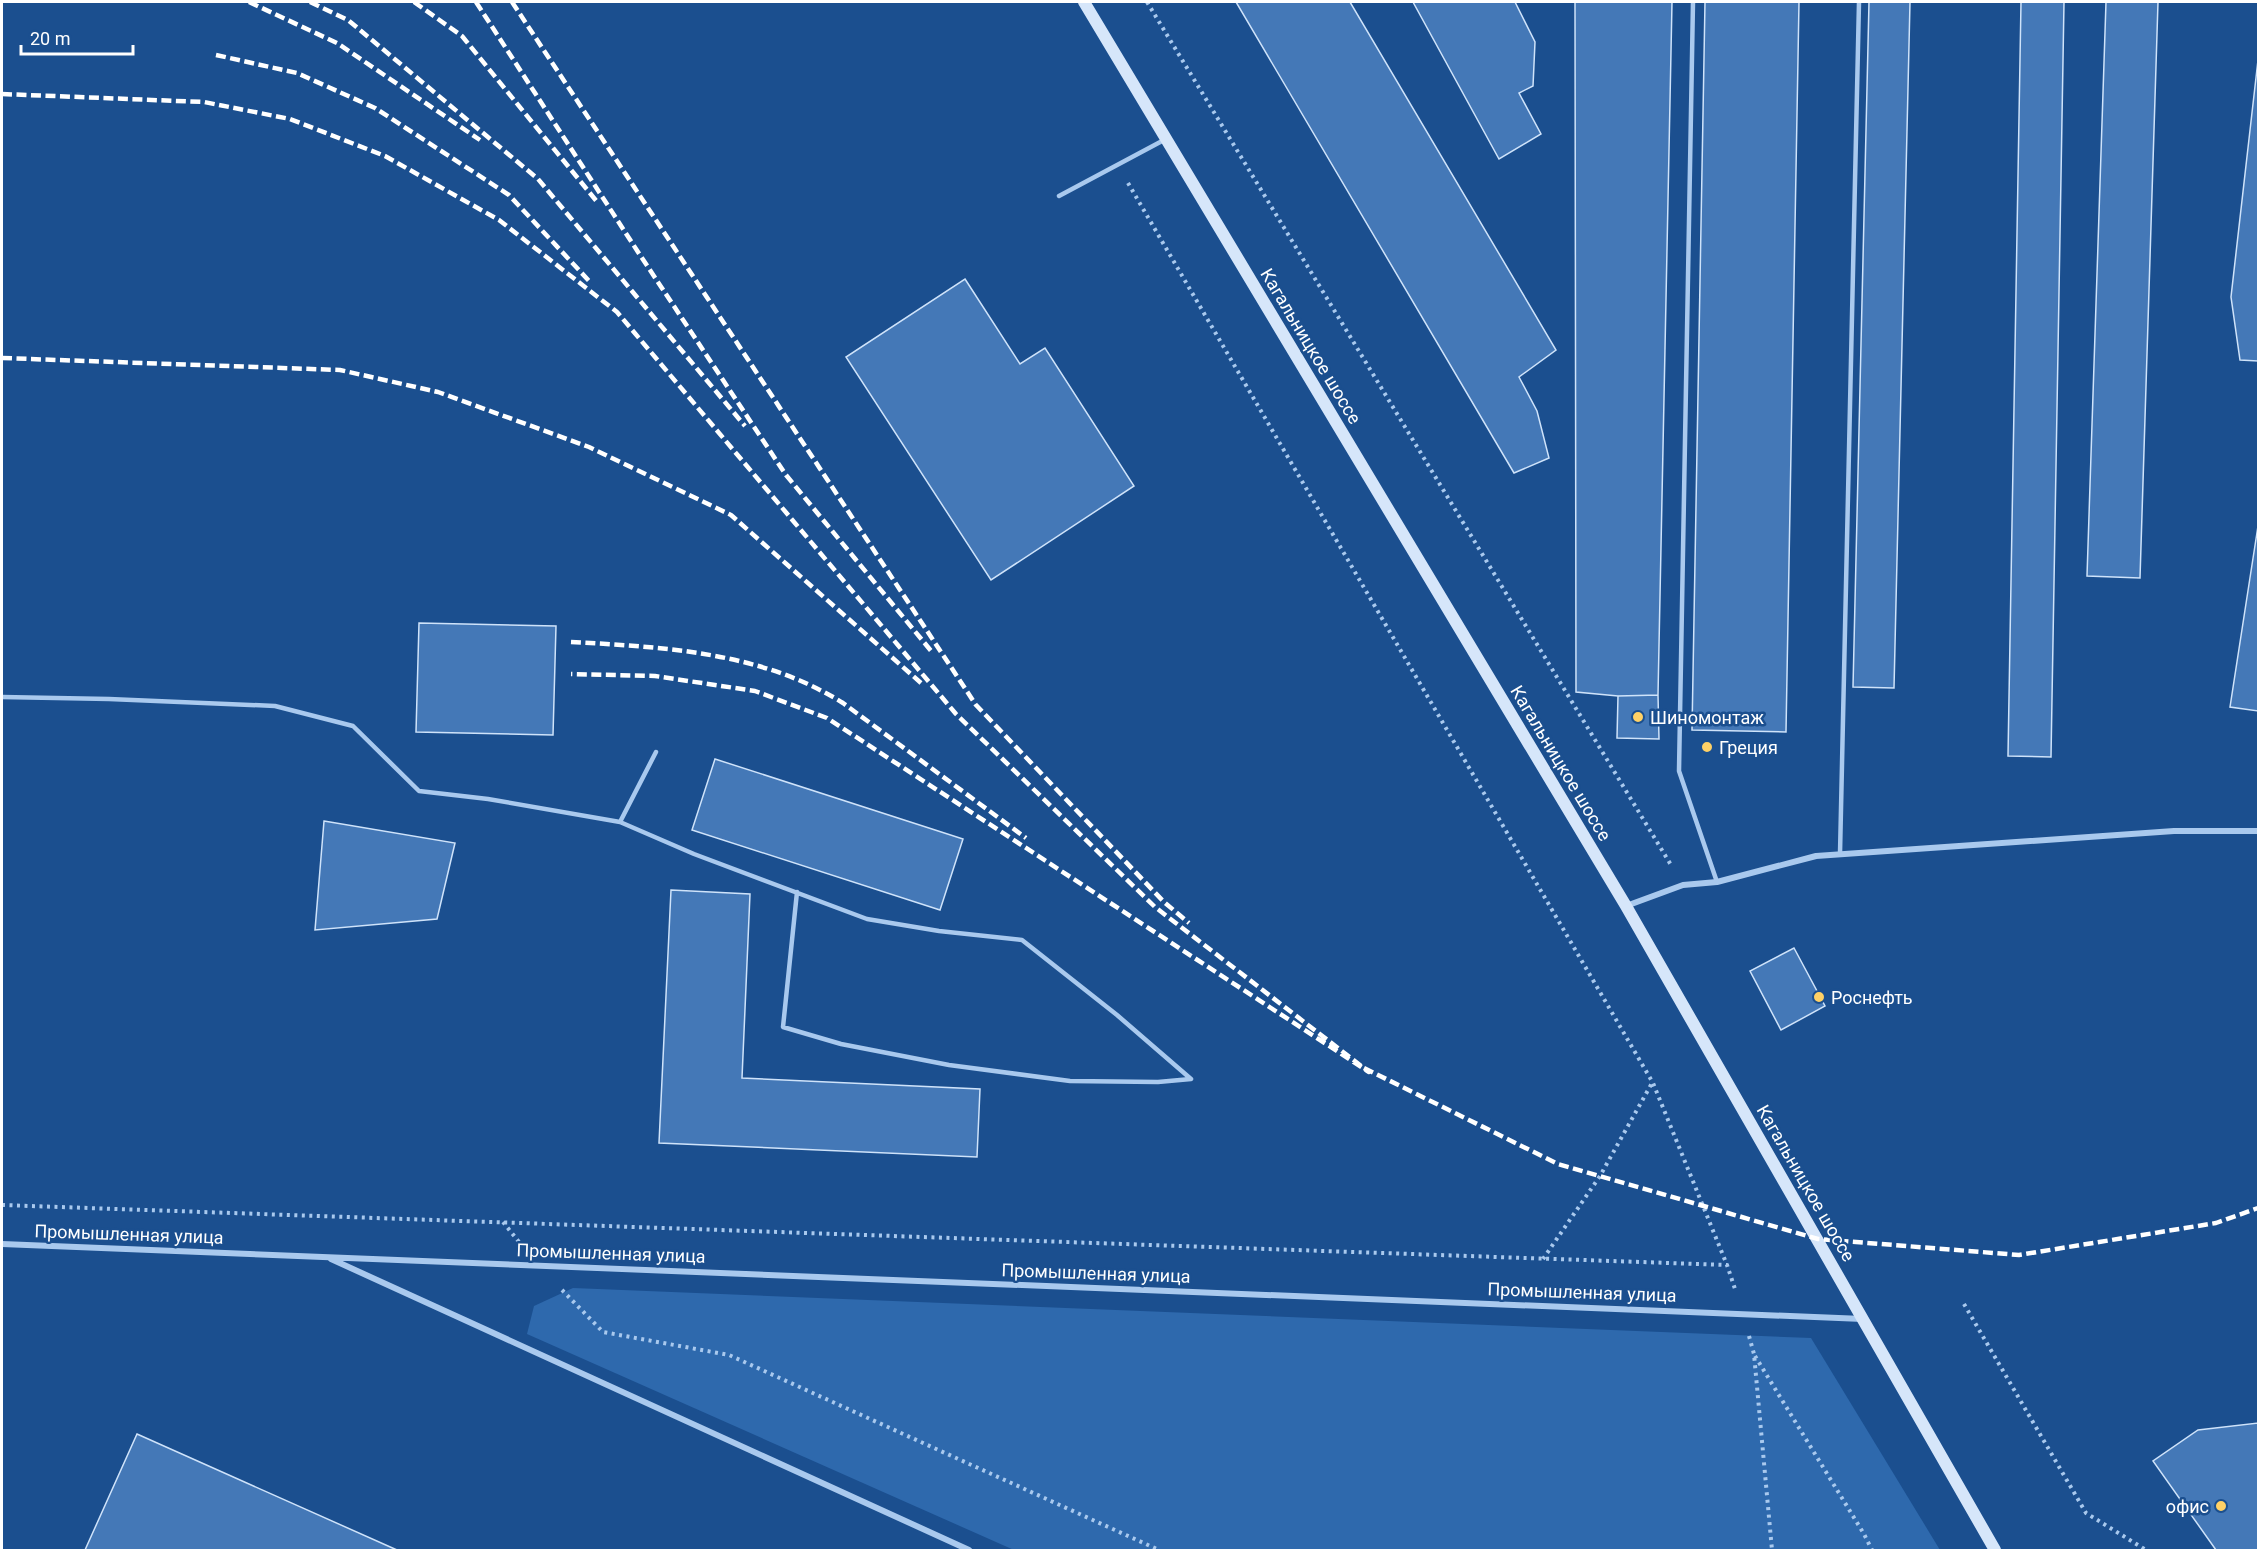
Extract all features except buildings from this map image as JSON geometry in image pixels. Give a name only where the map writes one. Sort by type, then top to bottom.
[{"type":"main road","name":"Кагальницкое шоссе","points":[[1084,2],[1626,906],[1995,1551]]},
{"type":"street","points":[[1626,906],[1683,885],[1717,882],[1816,856],[2174,831],[2259,831]]},
{"type":"street","name":"Промышленная улица","points":[[2,1244],[1863,1319]]},
{"type":"street","name":"Промышленная улица","points":[[328,1257],[969,1551]]},
{"type":"lane","points":[[1693,2],[1679,771],[1717,882]]},
{"type":"lane","points":[[1840,854],[1859,2]]},
{"type":"lane","points":[[1059,196],[1167,139]]},
{"type":"lane","points":[[2,697],[275,706],[353,726],[419,791],[488,799],[620,822],[694,854],[797,892],[867,919],[939,931],[1022,939],[1117,1015],[1191,1079],[1158,1082],[1070,1082],[949,1065],[841,1044],[783,1027],[797,892]]},
{"type":"lane","points":[[620,822],[656,753]]},
{"type":"path","points":[[1147,2],[1683,885]]},
{"type":"path","points":[[1117,165],[1653,1083],[1726,1265]]},
{"type":"path","points":[[1543,1259],[1600,1176],[1653,1083]]},
{"type":"path","points":[[502,1222],[539,1266],[603,1332],[729,1355],[1159,1551]]},
{"type":"path","points":[[1964,1304],[2086,1514],[2146,1551]]},
{"type":"path","points":[[1754,1354],[1864,1534],[1872,1551]]},
{"type":"shaded area","points":[[573,1288],[1811,1338],[1940,1550],[1014,1550],[527,1334],[534,1306]]},
{"type":"railway","points":[[249,2],[337,43],[480,140]]},
{"type":"railway","points":[[310,2],[348,20],[538,179],[745,426]]},
{"type":"railway","points":[[414,2],[462,36],[598,203]]},
{"type":"railway","points":[[476,2],[786,475],[932,652]]},
{"type":"railway","points":[[512,2],[976,705],[1164,902],[1189,923]]},
{"type":"railway","points":[[216,55],[297,73],[375,108],[509,195],[591,283]]},
{"type":"railway","points":[[2,94],[204,102],[290,119],[385,156],[499,220],[617,312],[956,714],[1155,907],[1369,1072],[827,718],[755,691],[655,676],[571,674]]},
{"type":"railway","points":[[2,358],[340,370],[438,392],[589,447],[731,515],[921,683]]},
{"type":"railway","points":[[571,642],[641,646],[712,655],[779,673],[812,686],[843,703],[1026,838]]},
{"type":"railway","points":[[1364,1068],[1558,1164],[1818,1239],[2019,1255],[2216,1223],[2258,1208]]},
{"type":"place","name":"Шиномонтаж","points":[[1638,717]]},
{"type":"place","name":"Греция","points":[[1707,747]]},
{"type":"place","name":"Роснефть","points":[[1819,997]]},
{"type":"place","name":"офис","points":[[2221,1506]]}]
